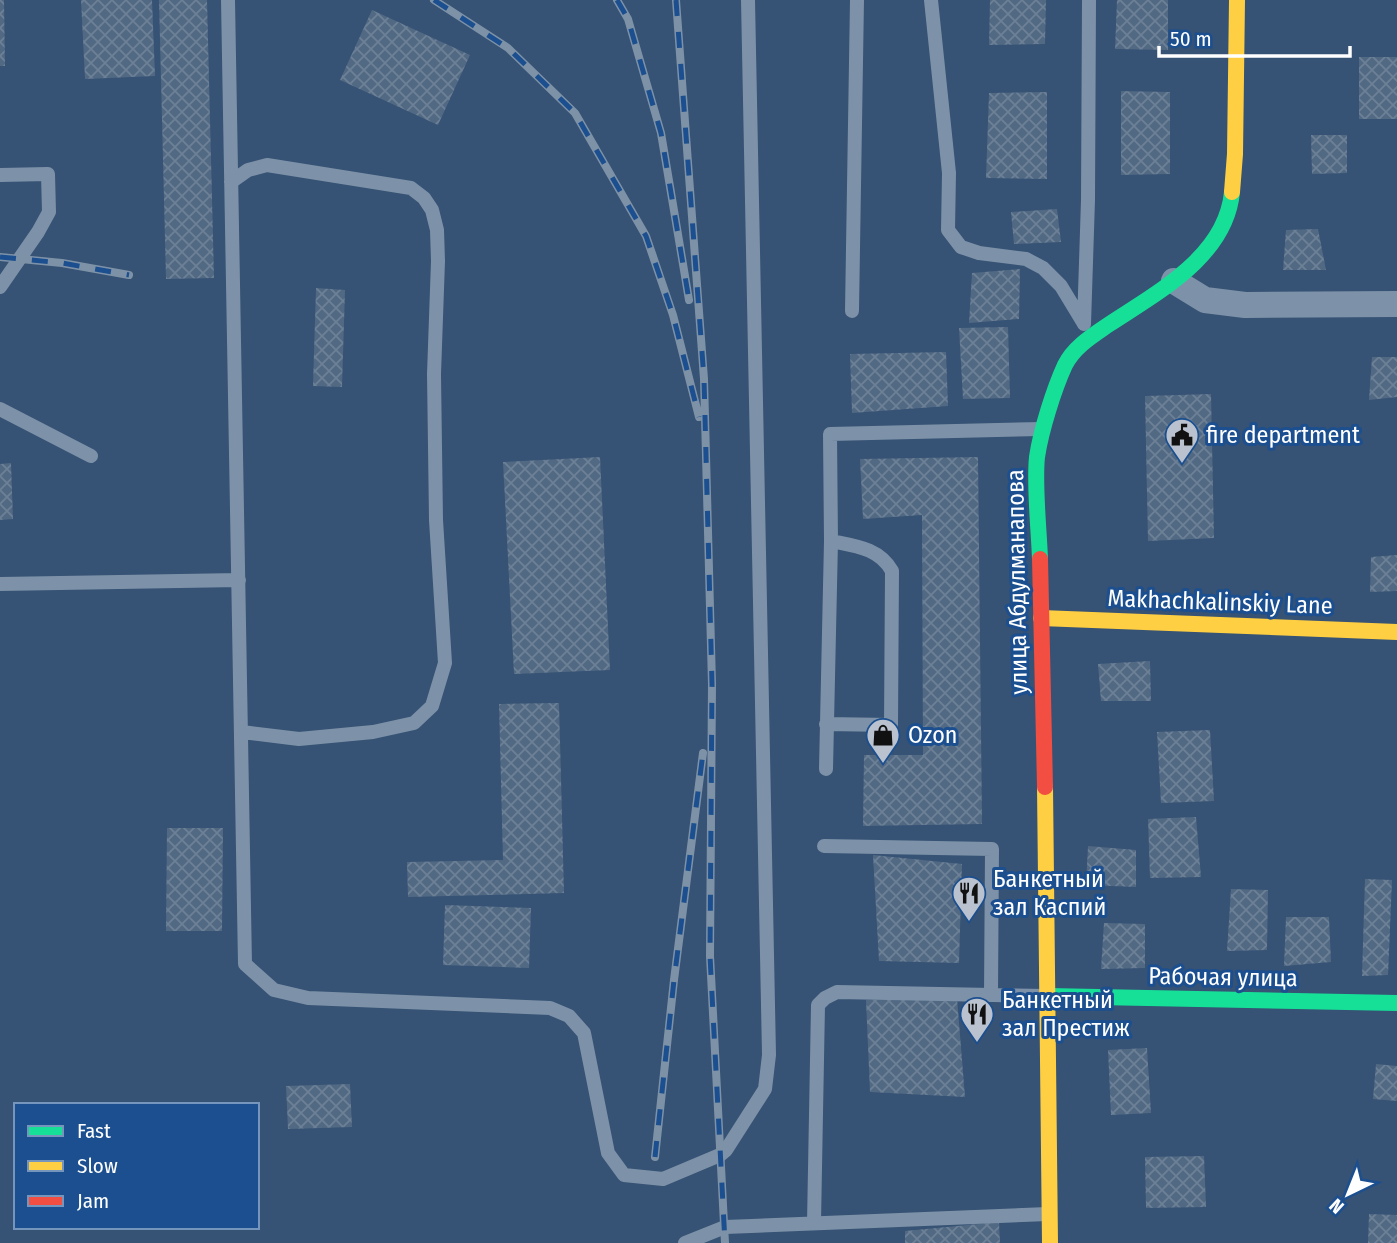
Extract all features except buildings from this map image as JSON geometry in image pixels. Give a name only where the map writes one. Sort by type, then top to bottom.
[{"type":"street","name":"улица Абдулманапова","points":[[1050,1243],[1037,459],[1043,429],[1066,363],[1083,342],[1174,281],[1194,263],[1219,233],[1231,200],[1235,154],[1237,0]]},
{"type":"street","points":[[1174,281],[1205,300],[1245,304],[1397,304]]},
{"type":"street","name":"Makhachkalinskiy Lane","points":[[1041,618],[1397,632]]},
{"type":"street","name":"Рабочая улица","points":[[1048,996],[1397,1003]]},
{"type":"lane","points":[[228,0],[245,964],[274,990],[308,998],[550,1008],[569,1016],[584,1033],[608,1153],[625,1175],[663,1179],[720,1156],[726,1150],[765,1089],[769,1055],[748,0]]},
{"type":"lane","points":[[852,311],[856,0]]},
{"type":"lane","points":[[931,0],[949,173],[948,230],[961,247],[979,253],[1026,259],[1043,268],[1061,286],[1084,324]]},
{"type":"lane","points":[[1083,342],[1088,200],[1088,0]]},
{"type":"lane","points":[[231,182],[248,170],[267,165],[411,188],[424,198],[432,210],[437,230],[439,261],[434,374],[436,520],[445,663],[432,706],[414,723],[373,732],[299,739],[242,732]]},
{"type":"lane","points":[[0,175],[48,174],[49,212],[0,288]]},
{"type":"lane","points":[[0,409],[92,456]]},
{"type":"lane","points":[[826,769],[831,541],[830,434],[1043,429]]},
{"type":"lane","points":[[826,724],[891,725],[892,571],[885,560],[867,549],[831,541]]},
{"type":"lane","points":[[0,584],[239,580]]},
{"type":"lane","points":[[824,846],[992,849],[991,994]]},
{"type":"lane","points":[[814,1223],[818,1005],[825,998],[837,992],[1048,996]]},
{"type":"lane","points":[[685,1243],[725,1227],[1049,1213]]},
{"type":"railway","points":[[434,0],[508,48],[575,113],[646,236],[673,315],[699,417]]},
{"type":"railway","points":[[617,0],[628,19],[661,133],[689,300]]},
{"type":"railway","points":[[676,0],[704,379],[712,684],[710,956],[725,1243]]},
{"type":"railway","points":[[0,257],[62,263],[129,275]]},
{"type":"railway","points":[[655,1157],[703,753]]},
{"type":"traffic: fast","points":[[1040,559],[1037,457],[1048,410],[1065,365],[1084,342],[1167,286],[1203,254],[1217,236],[1227,215],[1232,192]]},
{"type":"traffic: fast","points":[[1048,996],[1397,1003]]},
{"type":"traffic: slow","points":[[1232,192],[1237,0]]},
{"type":"traffic: slow","points":[[1041,618],[1397,632]]},
{"type":"traffic: slow","points":[[1045,787],[1050,1243]]},
{"type":"traffic: jam","points":[[1040,559],[1045,787]]},
{"type":"place","name":"fire department","points":[[1182,465]]},
{"type":"place","name":"Ozon","points":[[883,765]]},
{"type":"place","name":"Банкетный зал Каспий","points":[[969,923]]},
{"type":"place","name":"Банкетный зал Престиж","points":[[977,1044]]}]
